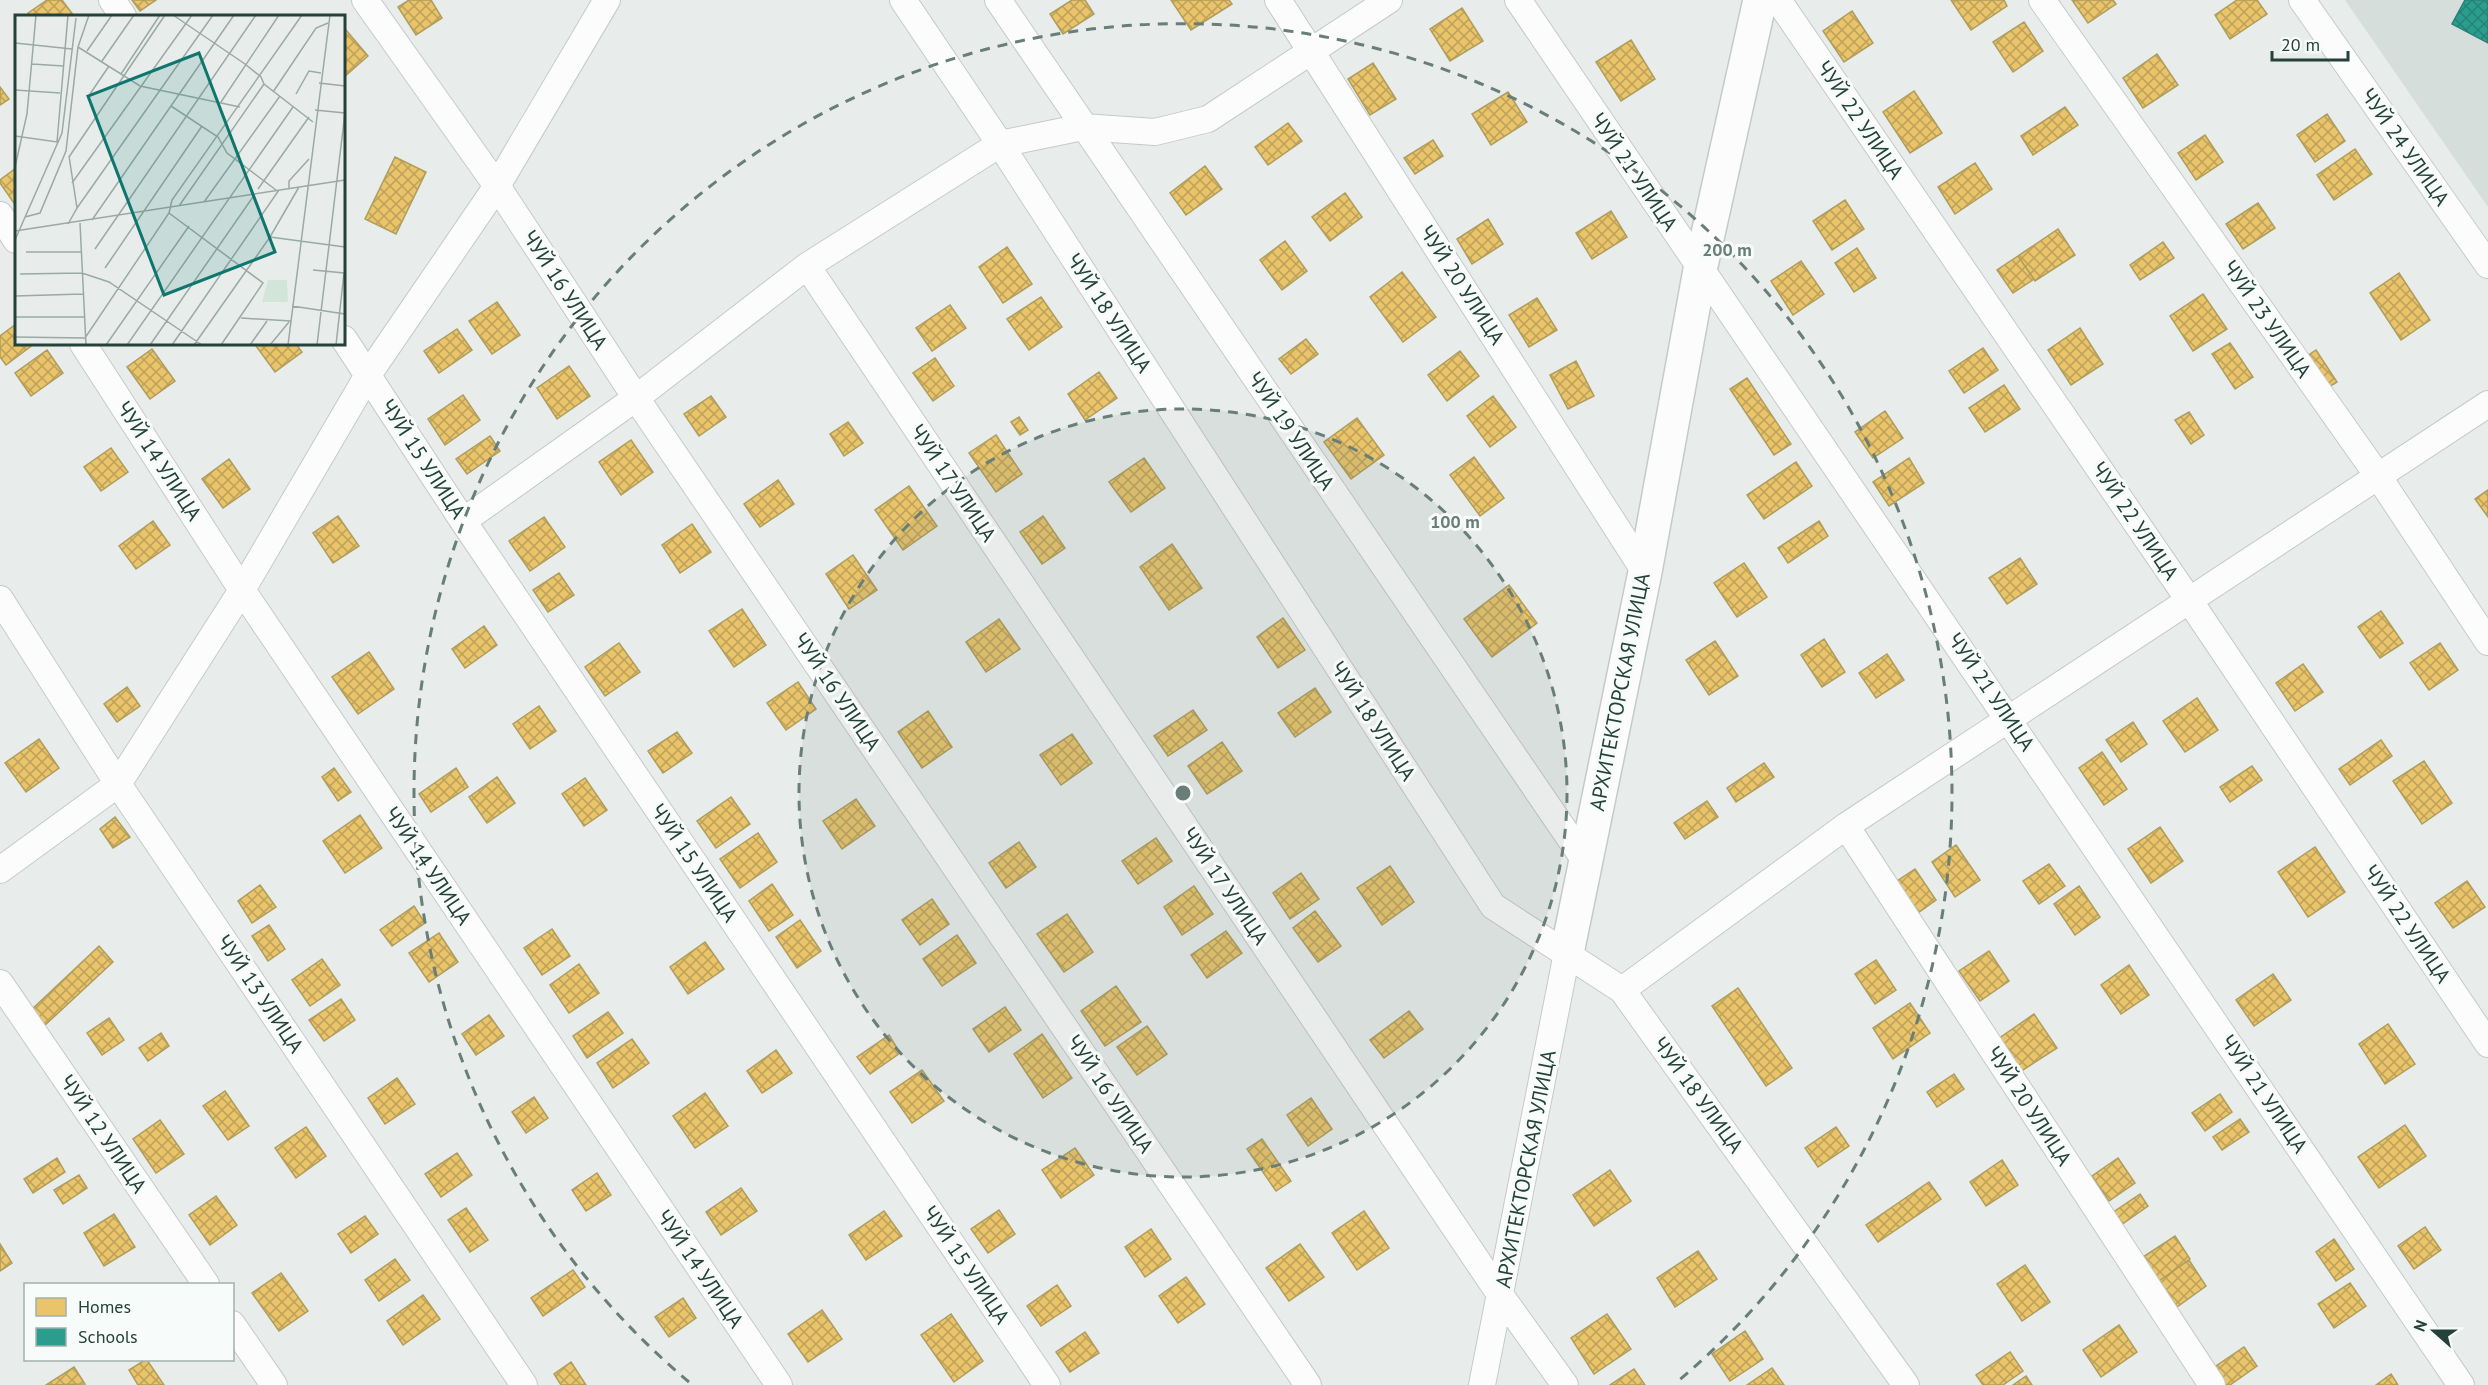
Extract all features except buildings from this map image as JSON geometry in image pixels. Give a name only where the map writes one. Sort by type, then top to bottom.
[{"type":"street","points":[[112,0],[122,15]]},
{"type":"street","name":"ЧУЙ 16 УЛИЦА","points":[[365,0],[497,186],[636,398],[1308,1385]]},
{"type":"street","points":[[0,870],[118,784],[242,590],[368,375],[497,186],[607,0]]},
{"type":"street","name":"ЧУЙ 18 УЛИЦА","points":[[903,0],[1000,144],[1493,906],[1622,990],[1905,1385]]},
{"type":"street","name":"ЧУЙ 19 УЛИЦА","points":[[998,0],[1586,862]]},
{"type":"street","name":"ЧУЙ 20 УЛИЦА","points":[[1278,0],[1645,572]]},
{"type":"street","points":[[463,521],[636,398],[807,266],[1000,144],[1083,127],[1155,132],[1208,119],[1389,0]]},
{"type":"street","name":"ЧУЙ 21 УЛИЦА","points":[[1518,0],[2461,1385]]},
{"type":"street","name":"АРХИТЕКТОРСКАЯ УЛИЦА","points":[[1482,1385],[1502,1296],[1567,953],[1645,572],[1700,270],[1760,0]]},
{"type":"street","name":"ЧУЙ 22 УЛИЦА","points":[[1779,0],[2189,600],[2488,1044]]},
{"type":"street","name":"ЧУЙ 23 УЛИЦА","points":[[2042,0],[2378,476],[2488,642]]},
{"type":"street","name":"ЧУЙ 24 УЛИЦА","points":[[2302,0],[2488,265]]},
{"type":"street","points":[[0,214],[15,238]]},
{"type":"street","name":"ЧУЙ 17 УЛИЦА","points":[[807,266],[1502,1296],[1565,1385]]},
{"type":"street","name":"ЧУЙ 15 УЛИЦА","points":[[345,340],[463,521],[1047,1385]]},
{"type":"street","name":"ЧУЙ 14 УЛИЦА","points":[[84,345],[242,590],[779,1385]]},
{"type":"street","points":[[1622,990],[1846,826],[2488,404]]},
{"type":"street","name":"ЧУЙ 13 УЛИЦА","points":[[0,599],[118,784],[524,1385]]},
{"type":"street","name":"ЧУЙ 20 УЛИЦА","points":[[1846,826],[2212,1385]]},
{"type":"street","name":"ЧУЙ 12 УЛИЦА","points":[[0,983],[205,1283]]},
{"type":"street","points":[[234,1327],[274,1385]]},
{"type":"shaded area","points":[[2345,0],[2488,0],[2488,207]]}]
